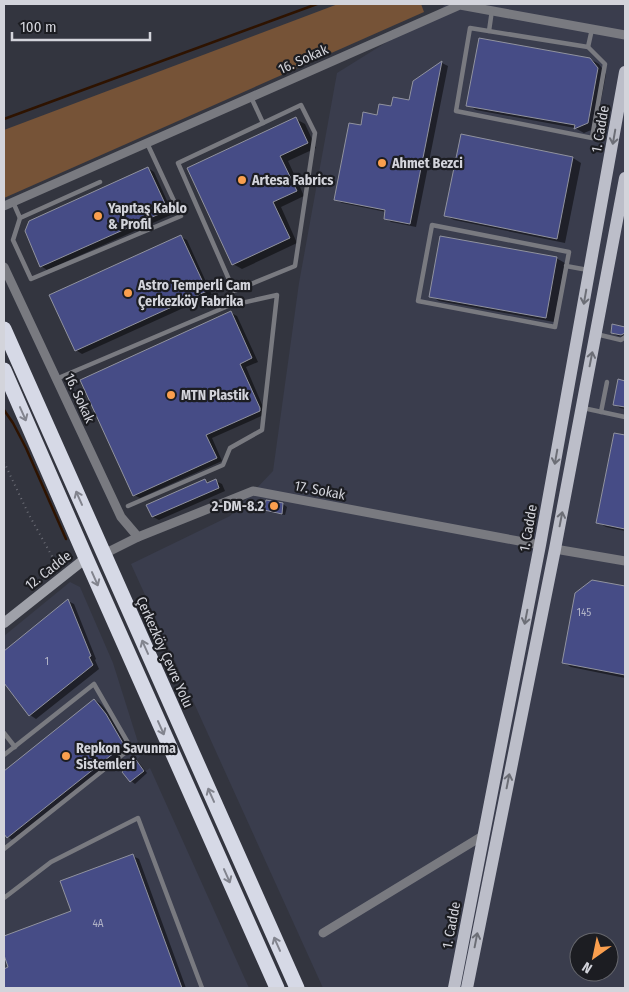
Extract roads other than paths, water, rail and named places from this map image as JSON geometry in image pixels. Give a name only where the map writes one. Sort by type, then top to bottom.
[{"type":"highway","name":"Çerkezköy Çevre Yolu","points":[[4,329],[297,988]]},
{"type":"highway","points":[[4,370],[277,988]]},
{"type":"main road","name":"1. Cadde","points":[[454,988],[540,545],[625,72]]},
{"type":"main road","name":"1. Cadde","points":[[467,988],[596,334],[620,230],[625,178]]},
{"type":"street","name":"16. Sokak","points":[[4,206],[460,5],[625,35]]},
{"type":"street","name":"16. Sokak","points":[[4,267],[121,517],[138,537]]},
{"type":"street","name":"17. Sokak","points":[[104,554],[138,537],[253,491],[540,545]]},
{"type":"street","points":[[555,549],[625,561]]},
{"type":"street","name":"12. Cadde","points":[[4,623],[86,558]]},
{"type":"street","points":[[323,933],[484,835]]},
{"type":"lane","points":[[489,31],[492,10]]},
{"type":"lane","points":[[470,28],[489,31],[588,47],[606,64],[592,138],[456,111],[470,28]]},
{"type":"lane","points":[[588,47],[592,29]]},
{"type":"lane","points":[[251,97],[263,123]]},
{"type":"lane","points":[[301,105],[315,133],[295,266],[234,291],[178,163],[263,123],[301,105]]},
{"type":"lane","points":[[13,202],[20,218],[13,240],[32,279],[181,216],[147,143]]},
{"type":"lane","points":[[20,218],[100,182]]},
{"type":"lane","points":[[432,225],[569,252],[566,266],[555,327],[418,301],[432,225]]},
{"type":"lane","points":[[566,266],[590,270]]},
{"type":"lane","points":[[56,379],[228,306],[277,295],[262,430],[230,448],[223,465],[128,506]]},
{"type":"lane","points":[[596,334],[621,340],[625,337]]},
{"type":"lane","points":[[601,412],[607,382]]},
{"type":"lane","points":[[582,408],[625,417]]},
{"type":"lane","points":[[4,755],[94,684],[131,748],[4,849]]},
{"type":"lane","points":[[4,733],[15,746]]},
{"type":"lane","points":[[4,898],[51,862],[138,818],[202,988]]},
{"type":"waterway","points":[[4,119],[317,4]]},
{"type":"waterway","points":[[4,410],[26,448],[66,539]]},
{"type":"place","name":"Ahmet Bezci","points":[[382,163]]},
{"type":"place","name":"Artesa Fabrics","points":[[242,180]]},
{"type":"place","name":"Yapıtaş Kablo & Profil","points":[[98,216]]},
{"type":"place","name":"Astro Temperli Cam Çerkezköy Fabrika","points":[[128,293]]},
{"type":"place","name":"MTN Plastik","points":[[171,395]]},
{"type":"place","name":"2-DM-8.2","points":[[274,506]]},
{"type":"place","name":"Repkon Savunma Sistemleri","points":[[66,756]]}]
